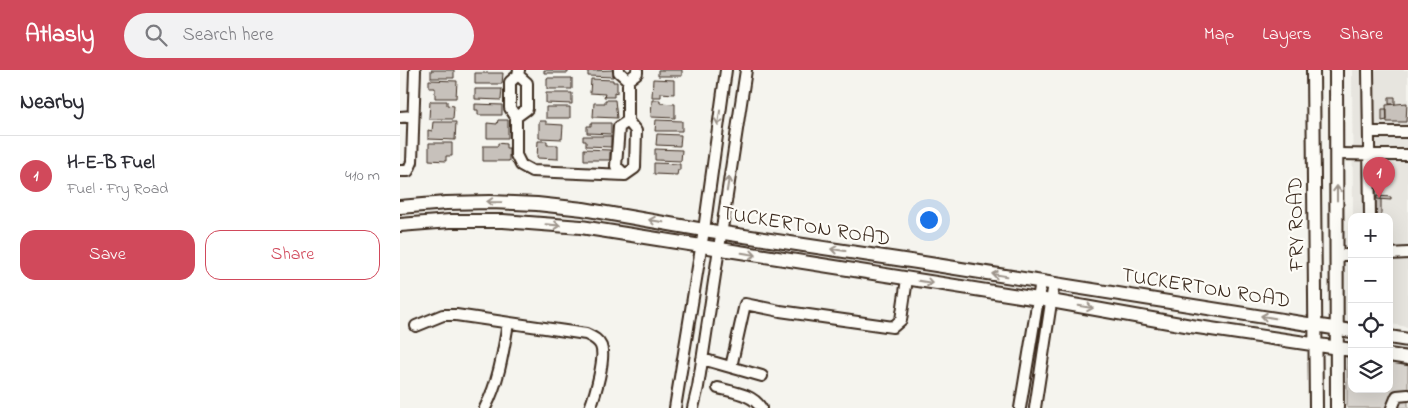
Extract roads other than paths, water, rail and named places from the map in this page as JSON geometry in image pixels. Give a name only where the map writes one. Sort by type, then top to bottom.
[{"type":"main road","name":"FRY ROAD","points":[[1313,70],[1316,408]]},
{"type":"main road","name":"FRY ROAD","points":[[1336,70],[1338,154],[1337,408]]},
{"type":"main road","points":[[1314,154],[1338,154]]},
{"type":"main road","name":"TUCKERTON ROAD","points":[[400,207],[490,202],[584,209],[704,230],[1054,283],[1348,330]]},
{"type":"main road","name":"TUCKERTON ROAD","points":[[400,225],[450,221],[503,221],[581,227],[1051,301],[1191,326],[1348,349]]},
{"type":"main road","points":[[1393,338],[1408,340]]},
{"type":"main road","points":[[1393,356],[1408,358]]},
{"type":"street","points":[[400,171],[408,171],[411,167],[415,70]]},
{"type":"street","points":[[516,118],[527,109],[527,83],[518,72],[510,82],[510,108],[516,118],[516,155],[521,165],[532,171],[625,175],[635,168],[636,131],[628,121],[628,80],[619,72],[620,70]]},
{"type":"street","points":[[628,80],[637,73],[637,70]]},
{"type":"street","points":[[675,408],[704,230],[726,70]]},
{"type":"street","points":[[693,408],[746,70]]},
{"type":"street","points":[[1368,70],[1370,213]]},
{"type":"street","points":[[400,117],[413,116]]},
{"type":"street","points":[[625,175],[616,166],[619,127],[628,121]]},
{"type":"street","points":[[1369,132],[1408,132]]},
{"type":"street","points":[[1338,154],[1408,155]]},
{"type":"street","points":[[1393,254],[1408,253]]},
{"type":"street","points":[[1337,255],[1348,255]]},
{"type":"street","points":[[731,367],[745,304],[780,311],[893,327],[901,320],[908,279]]},
{"type":"street","points":[[1020,408],[1041,281]]},
{"type":"street","points":[[1035,408],[1054,283]]},
{"type":"street","points":[[416,326],[443,315],[456,315],[586,334],[596,339],[602,346],[602,360],[590,408]]},
{"type":"street","points":[[485,408],[494,390],[501,365],[508,323]]},
{"type":"street","points":[[702,359],[762,376]]},
{"type":"street","points":[[718,388],[744,395],[758,402],[761,408]]},
{"type":"street","points":[[1392,408],[1397,396],[1408,395]]},
{"type":"place","name":"H-E-B Fuel","points":[[1379,198]]}]
